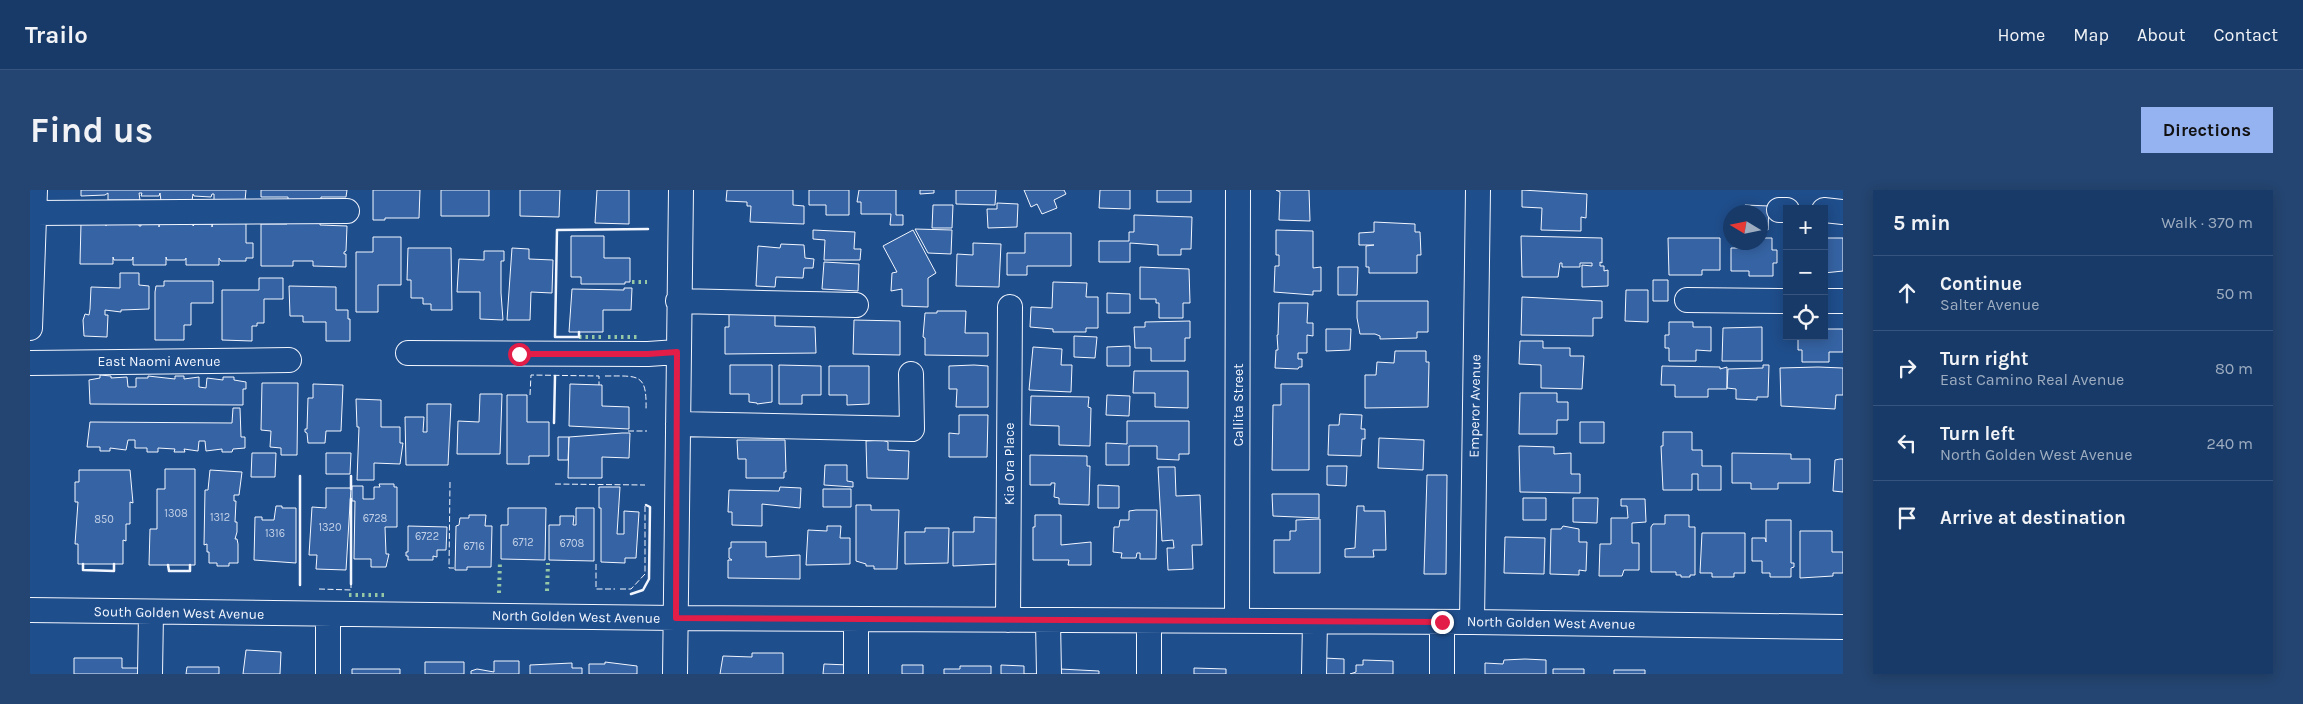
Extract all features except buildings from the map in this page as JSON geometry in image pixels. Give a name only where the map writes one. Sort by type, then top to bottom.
[{"type":"street","points":[[675,674],[677,352],[681,190]]},
{"type":"street","name":"Callita Street","points":[[1237,621],[1238,190]]},
{"type":"street","name":"Emperor Avenue","points":[[1472,622],[1478,190]]},
{"type":"street","points":[[30,328],[35,202],[346,211]]},
{"type":"street","points":[[1828,210],[1843,212]]},
{"type":"street","points":[[1687,300],[1783,301]]},
{"type":"street","points":[[678,301],[856,305]]},
{"type":"street","points":[[1828,301],[1843,302]]},
{"type":"street","name":"Kia Ora Place","points":[[1008,620],[1010,307]]},
{"type":"street","points":[[408,353],[648,354],[677,352]]},
{"type":"street","name":"East Naomi Avenue","points":[[30,363],[289,360]]},
{"type":"street","points":[[678,424],[912,429],[911,374]]},
{"type":"street","name":"South Golden West Avenue","points":[[30,610],[328,614]]},
{"type":"street","points":[[150,674],[151,613]]},
{"type":"street","points":[[328,614],[328,674]]},
{"type":"street","name":"North Golden West Avenue","points":[[328,614],[1048,621],[1472,622],[1843,627]]},
{"type":"street","points":[[856,619],[856,674]]},
{"type":"street","points":[[1048,621],[1049,674]]},
{"type":"street","points":[[1148,674],[1149,621]]},
{"type":"street","points":[[1314,674],[1315,622]]},
{"type":"street","points":[[1442,622],[1442,674]]},
{"type":"hedge","points":[[632,282],[647,282]]},
{"type":"hedge","points":[[579,337],[603,337]]},
{"type":"hedge","points":[[608,337],[637,337]]},
{"type":"hedge","points":[[499,593],[500,561]]},
{"type":"hedge","points":[[547,591],[548,563]]},
{"type":"hedge","points":[[349,595],[386,595]]},
{"type":"fence","points":[[530,395],[531,375],[599,376],[599,385]]},
{"type":"fence","points":[[605,376],[626,376],[639,379],[645,389],[646,410]]},
{"type":"fence","points":[[628,431],[647,431]]},
{"type":"fence","points":[[450,482],[449,568],[455,568]]},
{"type":"fence","points":[[555,484],[645,485]]},
{"type":"fence","points":[[620,589],[631,589],[645,574],[645,506]]},
{"type":"fence","points":[[596,564],[596,589],[615,589]]},
{"type":"fence","points":[[319,589],[351,590],[351,584]]},
{"type":"wall","points":[[579,332],[579,337],[555,337],[557,230],[648,229]]},
{"type":"wall","points":[[554,423],[555,376]]},
{"type":"wall","points":[[300,476],[300,585]]},
{"type":"wall","points":[[351,476],[351,489]]},
{"type":"wall","points":[[351,499],[351,584]]},
{"type":"wall","points":[[631,594],[643,590],[649,579],[650,507],[646,505]]},
{"type":"wall","points":[[83,564],[83,570],[114,571],[114,564]]},
{"type":"wall","points":[[168,565],[169,571],[190,571],[190,565]]},
{"type":"route","points":[[519,354],[648,354],[677,352],[676,618],[1442,622]]}]
